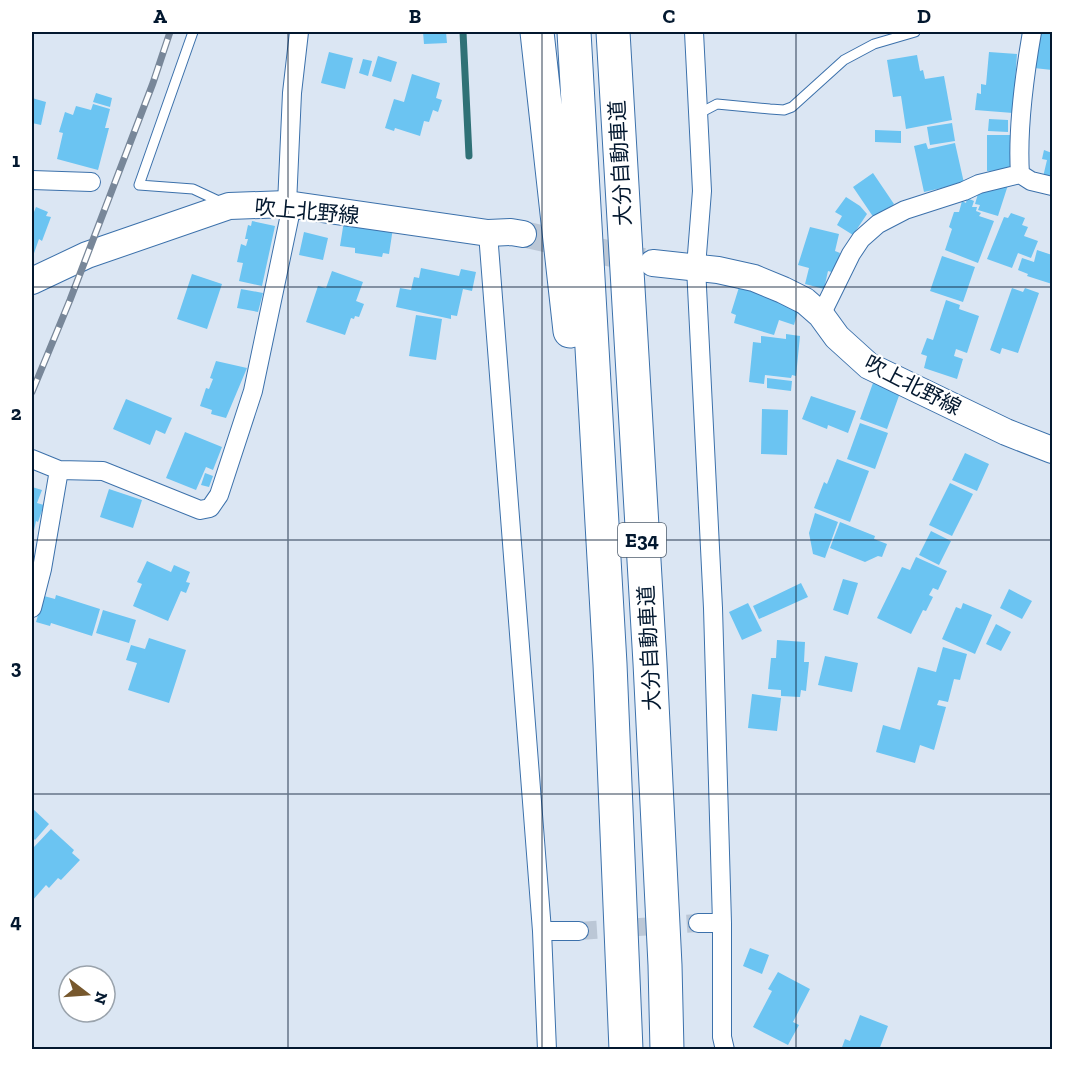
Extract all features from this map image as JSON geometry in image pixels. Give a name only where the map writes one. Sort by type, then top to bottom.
[{"type":"highway","points":[[537,32],[610,664]]},
{"type":"highway","name":"大分自動車道","points":[[574,32],[610,664],[626,1050]]},
{"type":"highway","name":"大分自動車道","points":[[613,32],[650,663],[668,1050]]},
{"type":"main road","name":"吹上北野線","points":[[32,280],[87,255],[229,206],[290,205],[488,233],[523,234]]},
{"type":"main road","name":"吹上北野線","points":[[653,262],[754,278],[805,301],[821,315],[837,337],[869,366],[1006,432],[1053,450]]},
{"type":"street","points":[[32,459],[59,470],[103,471],[200,510],[210,508],[219,495],[253,391],[290,205],[292,93],[299,32]]},
{"type":"street","points":[[694,32],[702,191],[696,267],[713,608],[722,923],[722,1037],[725,1050]]},
{"type":"street","points":[[1020,174],[1018,154],[1032,32]]},
{"type":"street","points":[[821,315],[861,239],[878,224],[905,210],[979,184],[1020,174],[1031,181],[1053,186]]},
{"type":"street","points":[[32,180],[91,182]]},
{"type":"street","points":[[488,233],[542,931],[547,1050]]},
{"type":"street","points":[[32,608],[42,569],[59,470]]},
{"type":"street","points":[[698,923],[722,923]]},
{"type":"street","points":[[542,931],[579,931]]},
{"type":"lane","points":[[193,32],[139,185],[194,189],[229,206]]},
{"type":"lane","points":[[698,114],[717,104],[784,110],[792,107],[844,60],[874,44],[915,32]]},
{"type":"building","points":[[423,32],[446,32],[447,43],[424,44]]},
{"type":"building","points":[[1040,32],[1052,33],[1052,70],[1034,68]]},
{"type":"building","points":[[329,52],[353,58],[345,89],[321,83]]},
{"type":"building","points":[[989,52],[1017,54],[1013,113],[975,110],[977,93],[981,94],[981,84],[986,85]]},
{"type":"building","points":[[917,55],[920,71],[923,70],[925,79],[944,76],[952,120],[906,129],[901,96],[893,97],[887,60]]},
{"type":"building","points":[[378,56],[397,62],[391,82],[372,76]]},
{"type":"building","points":[[363,59],[372,61],[368,76],[359,73]]},
{"type":"building","points":[[412,74],[440,83],[436,98],[442,100],[438,112],[433,110],[429,122],[424,121],[420,136],[395,128],[394,131],[385,128],[394,99],[404,102]]},
{"type":"building","points":[[96,93],[112,98],[110,107],[93,102]]},
{"type":"building","points":[[32,98],[46,102],[41,125],[32,123]]},
{"type":"building","points":[[93,104],[110,109],[105,128],[109,128],[98,170],[57,159],[63,133],[59,132],[65,112],[73,115],[76,106],[91,110]]},
{"type":"building","points":[[989,119],[1008,120],[1008,132],[988,131]]},
{"type":"building","points":[[952,123],[955,141],[930,145],[927,127]]},
{"type":"building","points":[[875,130],[901,131],[901,143],[875,142]]},
{"type":"building","points":[[987,135],[1011,135],[1011,170],[987,171]]},
{"type":"building","points":[[926,143],[928,149],[955,143],[964,183],[924,192],[914,146]]},
{"type":"building","points":[[1044,150],[1052,153],[1052,180],[1043,177],[1047,160],[1042,159]]},
{"type":"building","points":[[873,173],[894,204],[874,218],[853,187]]},
{"type":"building","points":[[1008,185],[998,216],[978,210],[980,205],[975,204],[980,187]]},
{"type":"building","points":[[846,197],[860,206],[867,214],[853,235],[837,225],[842,216],[835,212]]},
{"type":"building","points":[[967,198],[974,201],[972,207],[977,207],[976,211],[981,213],[979,216],[994,221],[978,263],[945,250],[952,229],[949,227],[954,212],[959,212],[962,201],[966,203]]},
{"type":"building","points":[[36,207],[48,212],[46,216],[51,217],[42,241],[39,239],[32,259],[32,211],[34,212]]},
{"type":"building","points":[[1011,213],[1025,218],[1022,225],[1028,227],[1024,236],[1038,241],[1031,258],[1018,253],[1012,268],[987,259],[1004,217],[1008,218]]},
{"type":"building","points":[[252,221],[275,226],[262,286],[239,281],[243,263],[237,262],[241,244],[246,246],[248,225],[251,226]]},
{"type":"building","points":[[344,221],[393,228],[389,254],[383,253],[382,257],[355,253],[355,248],[340,246]]},
{"type":"building","points":[[810,227],[839,234],[835,251],[840,253],[835,273],[828,271],[824,289],[805,284],[809,268],[798,265]]},
{"type":"building","points":[[304,232],[328,238],[323,260],[299,255]]},
{"type":"building","points":[[1037,250],[1052,255],[1052,284],[1027,276],[1028,274],[1018,270],[1022,258],[1034,262]]},
{"type":"building","points":[[942,256],[975,267],[963,302],[930,291]]},
{"type":"building","points":[[421,268],[459,276],[461,269],[476,272],[472,291],[463,289],[457,316],[451,315],[451,319],[396,307],[400,288],[411,290],[414,277],[419,278]]},
{"type":"building","points":[[332,271],[363,282],[356,301],[364,304],[359,317],[351,318],[345,335],[306,322],[318,286],[326,288]]},
{"type":"building","points":[[192,274],[222,284],[207,329],[177,319]]},
{"type":"building","points":[[740,284],[797,306],[794,325],[779,320],[774,335],[734,323],[736,315],[731,313]]},
{"type":"building","points":[[1012,288],[1023,292],[1025,288],[1039,293],[1018,353],[1002,348],[1000,354],[990,350]]},
{"type":"building","points":[[241,289],[263,293],[258,312],[237,308]]},
{"type":"building","points":[[946,300],[960,305],[959,309],[979,316],[967,353],[956,349],[954,356],[963,359],[957,379],[924,368],[927,356],[921,354],[927,338],[933,340]]},
{"type":"building","points":[[416,315],[442,319],[436,360],[409,356]]},
{"type":"building","points":[[786,334],[800,336],[796,376],[792,375],[791,378],[765,375],[764,384],[749,382],[753,342],[761,343],[761,336],[786,339]]},
{"type":"building","points":[[216,361],[247,368],[226,418],[211,414],[212,410],[200,406],[206,388],[209,389],[213,379],[210,378]]},
{"type":"building","points":[[767,378],[792,381],[791,391],[767,388]]},
{"type":"building","points":[[873,383],[900,393],[887,429],[860,419]]},
{"type":"building","points":[[811,396],[856,411],[848,433],[828,425],[827,429],[802,419]]},
{"type":"building","points":[[126,399],[172,418],[165,434],[156,430],[150,445],[113,429]]},
{"type":"building","points":[[762,409],[788,410],[787,455],[761,454]]},
{"type":"building","points":[[860,423],[888,433],[875,469],[847,459]]},
{"type":"building","points":[[185,432],[222,447],[213,470],[206,467],[196,490],[166,478]]},
{"type":"building","points":[[965,453],[989,464],[977,491],[952,480]]},
{"type":"building","points":[[837,459],[869,471],[850,522],[814,508],[824,482],[827,484]]},
{"type":"building","points":[[205,473],[213,476],[209,487],[201,485]]},
{"type":"building","points":[[950,483],[973,494],[952,536],[929,525]]},
{"type":"building","points":[[32,487],[42,490],[37,503],[44,505],[38,522],[36,521],[32,540]]},
{"type":"building","points":[[109,489],[142,500],[133,528],[100,517]]},
{"type":"building","points":[[815,513],[838,522],[825,558],[813,554],[809,533]]},
{"type":"building","points":[[840,522],[875,536],[874,539],[887,544],[882,557],[878,556],[865,562],[830,548]]},
{"type":"building","points":[[931,531],[951,541],[939,565],[919,555]]},
{"type":"building","points":[[916,557],[947,571],[938,590],[933,588],[929,595],[933,597],[926,611],[923,610],[911,634],[877,618],[902,567],[910,570]]},
{"type":"building","points":[[147,561],[171,572],[174,565],[190,572],[186,582],[190,583],[186,593],[181,591],[168,621],[133,606],[142,584],[137,582]]},
{"type":"building","points":[[843,579],[858,583],[848,615],[833,610]]},
{"type":"building","points":[[801,583],[808,597],[759,619],[753,606]]},
{"type":"building","points":[[1009,589],[1032,601],[1022,619],[1000,608]]},
{"type":"building","points":[[56,595],[100,609],[92,636],[51,623],[50,626],[36,622],[44,596],[55,599]]},
{"type":"building","points":[[748,603],[762,631],[742,640],[729,612]]},
{"type":"building","points":[[963,603],[992,615],[975,654],[942,639],[956,607],[961,609]]},
{"type":"building","points":[[103,610],[136,620],[129,643],[96,633]]},
{"type":"building","points":[[996,624],[1011,632],[1001,651],[986,644]]},
{"type":"building","points":[[149,638],[186,650],[169,703],[128,690],[137,663],[126,660],[131,645],[145,649]]},
{"type":"building","points":[[777,640],[805,642],[804,662],[809,662],[806,691],[801,690],[800,697],[781,696],[781,690],[768,689],[771,658],[776,658]]},
{"type":"building","points":[[943,647],[967,654],[960,680],[954,679],[948,702],[939,700],[937,705],[946,707],[934,750],[920,745],[915,763],[876,752],[883,725],[900,730],[918,667],[936,672]]},
{"type":"building","points":[[825,656],[858,663],[852,692],[818,685]]},
{"type":"building","points":[[752,694],[781,698],[777,731],[748,728]]},
{"type":"building","points":[[32,808],[49,824],[35,840],[32,837]]},
{"type":"building","points":[[51,829],[74,850],[72,853],[80,860],[61,880],[58,878],[49,888],[46,885],[32,901],[32,845],[34,847]]},
{"type":"building","points":[[750,948],[769,955],[762,974],[743,966]]},
{"type":"building","points":[[778,972],[810,989],[793,1022],[799,1025],[788,1045],[753,1027],[772,991],[768,989]]},
{"type":"building","points":[[860,1015],[888,1026],[879,1050],[841,1050],[845,1039],[850,1041]]},
{"type":"waterway","points":[[463,32],[469,156]]},
{"type":"tunnel","points":[[523,234],[643,261]]},
{"type":"tunnel","points":[[579,931],[698,923]]},
{"type":"railway","points":[[32,392],[70,300],[153,83],[170,32]]}]
